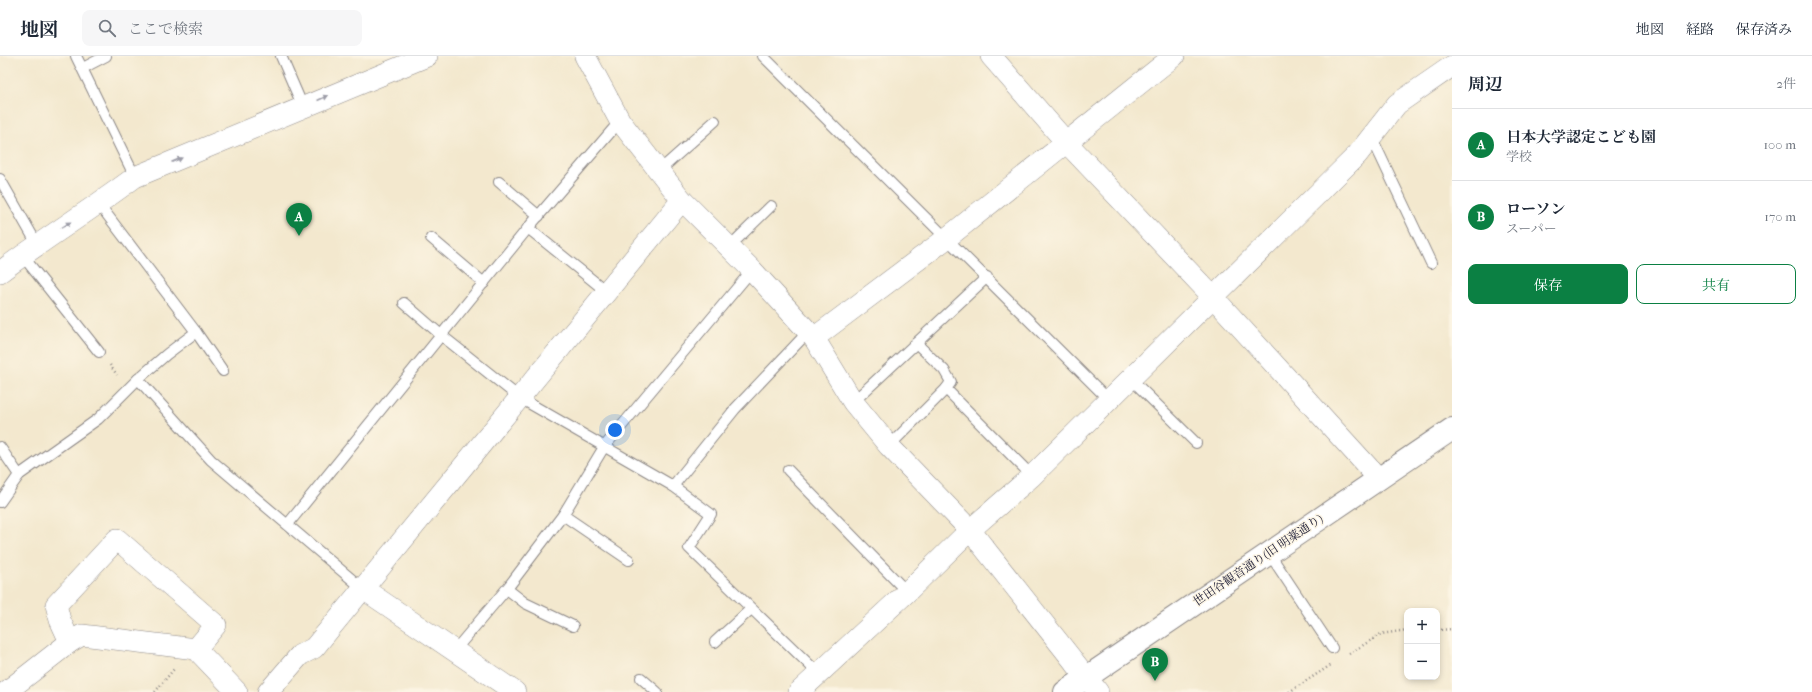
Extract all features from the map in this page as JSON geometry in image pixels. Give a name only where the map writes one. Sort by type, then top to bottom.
[{"type":"street","points":[[0,272],[99,204],[135,177],[303,107],[399,61],[427,56]]},
{"type":"street","points":[[585,56],[620,121],[658,171],[682,200],[730,246],[811,335],[853,402],[889,446],[970,530],[1092,684]]},
{"type":"street","points":[[991,56],[1066,142],[1214,297],[1378,479]]},
{"type":"street","points":[[1448,56],[1452,62]]},
{"type":"street","points":[[811,335],[947,238],[1066,142],[1163,59]]},
{"type":"street","points":[[798,692],[907,592],[970,530],[1032,476],[1108,399],[1214,297],[1357,155],[1397,104],[1452,66]]},
{"type":"street","points":[[268,692],[300,655],[314,648],[682,200]]},
{"type":"street","name":"世田谷観音通り(旧 明薬通り)","points":[[1065,692],[1092,684],[1269,553],[1452,429]]},
{"type":"street","points":[[70,642],[60,620],[56,605],[117,539],[216,624],[196,649]]},
{"type":"street","points":[[362,588],[515,692]]},
{"type":"street","points":[[6,692],[70,642],[82,635],[196,649],[237,692]]},
{"type":"lane","points":[[76,56],[135,177]]},
{"type":"lane","points":[[83,68],[106,56]]},
{"type":"lane","points":[[281,56],[303,107]]},
{"type":"lane","points":[[763,56],[987,277],[1108,399]]},
{"type":"lane","points":[[288,524],[528,228],[620,121]]},
{"type":"lane","points":[[658,171],[715,121]]},
{"type":"lane","points":[[1371,136],[1431,263]]},
{"type":"lane","points":[[0,179],[30,250],[99,352]]},
{"type":"lane","points":[[499,182],[539,216]]},
{"type":"lane","points":[[99,204],[196,332],[223,371]]},
{"type":"lane","points":[[730,246],[771,206]]},
{"type":"lane","points":[[528,228],[607,292]]},
{"type":"lane","points":[[431,238],[484,283]]},
{"type":"lane","points":[[455,650],[507,589],[563,516],[604,447],[752,270]]},
{"type":"lane","points":[[853,402],[987,277]]},
{"type":"lane","points":[[404,303],[441,335],[520,398],[673,486],[711,514],[689,548],[818,673]]},
{"type":"lane","points":[[0,502],[19,475],[98,419],[138,379],[196,332]]},
{"type":"lane","points":[[673,486],[735,409],[811,335]]},
{"type":"lane","points":[[889,446],[946,389],[951,382],[944,370],[916,343]]},
{"type":"lane","points":[[1130,378],[1196,443]]},
{"type":"lane","points":[[138,379],[211,460],[362,588]]},
{"type":"lane","points":[[946,389],[1032,476]]},
{"type":"lane","points":[[0,447],[19,475]]},
{"type":"lane","points":[[788,470],[907,592]]},
{"type":"lane","points":[[563,516],[628,560]]},
{"type":"lane","points":[[1269,553],[1332,648]]},
{"type":"lane","points":[[507,589],[526,603],[572,626]]},
{"type":"lane","points":[[715,642],[751,609]]},
{"type":"lane","points":[[641,678],[657,692]]},
{"type":"path","points":[[99,352],[128,388]]},
{"type":"path","points":[[1440,630],[1452,629]]},
{"type":"path","points":[[154,692],[175,668]]},
{"type":"place","name":"日本大学認定こども園","points":[[299,236]]},
{"type":"place","name":"ローソン","points":[[1155,681]]}]
